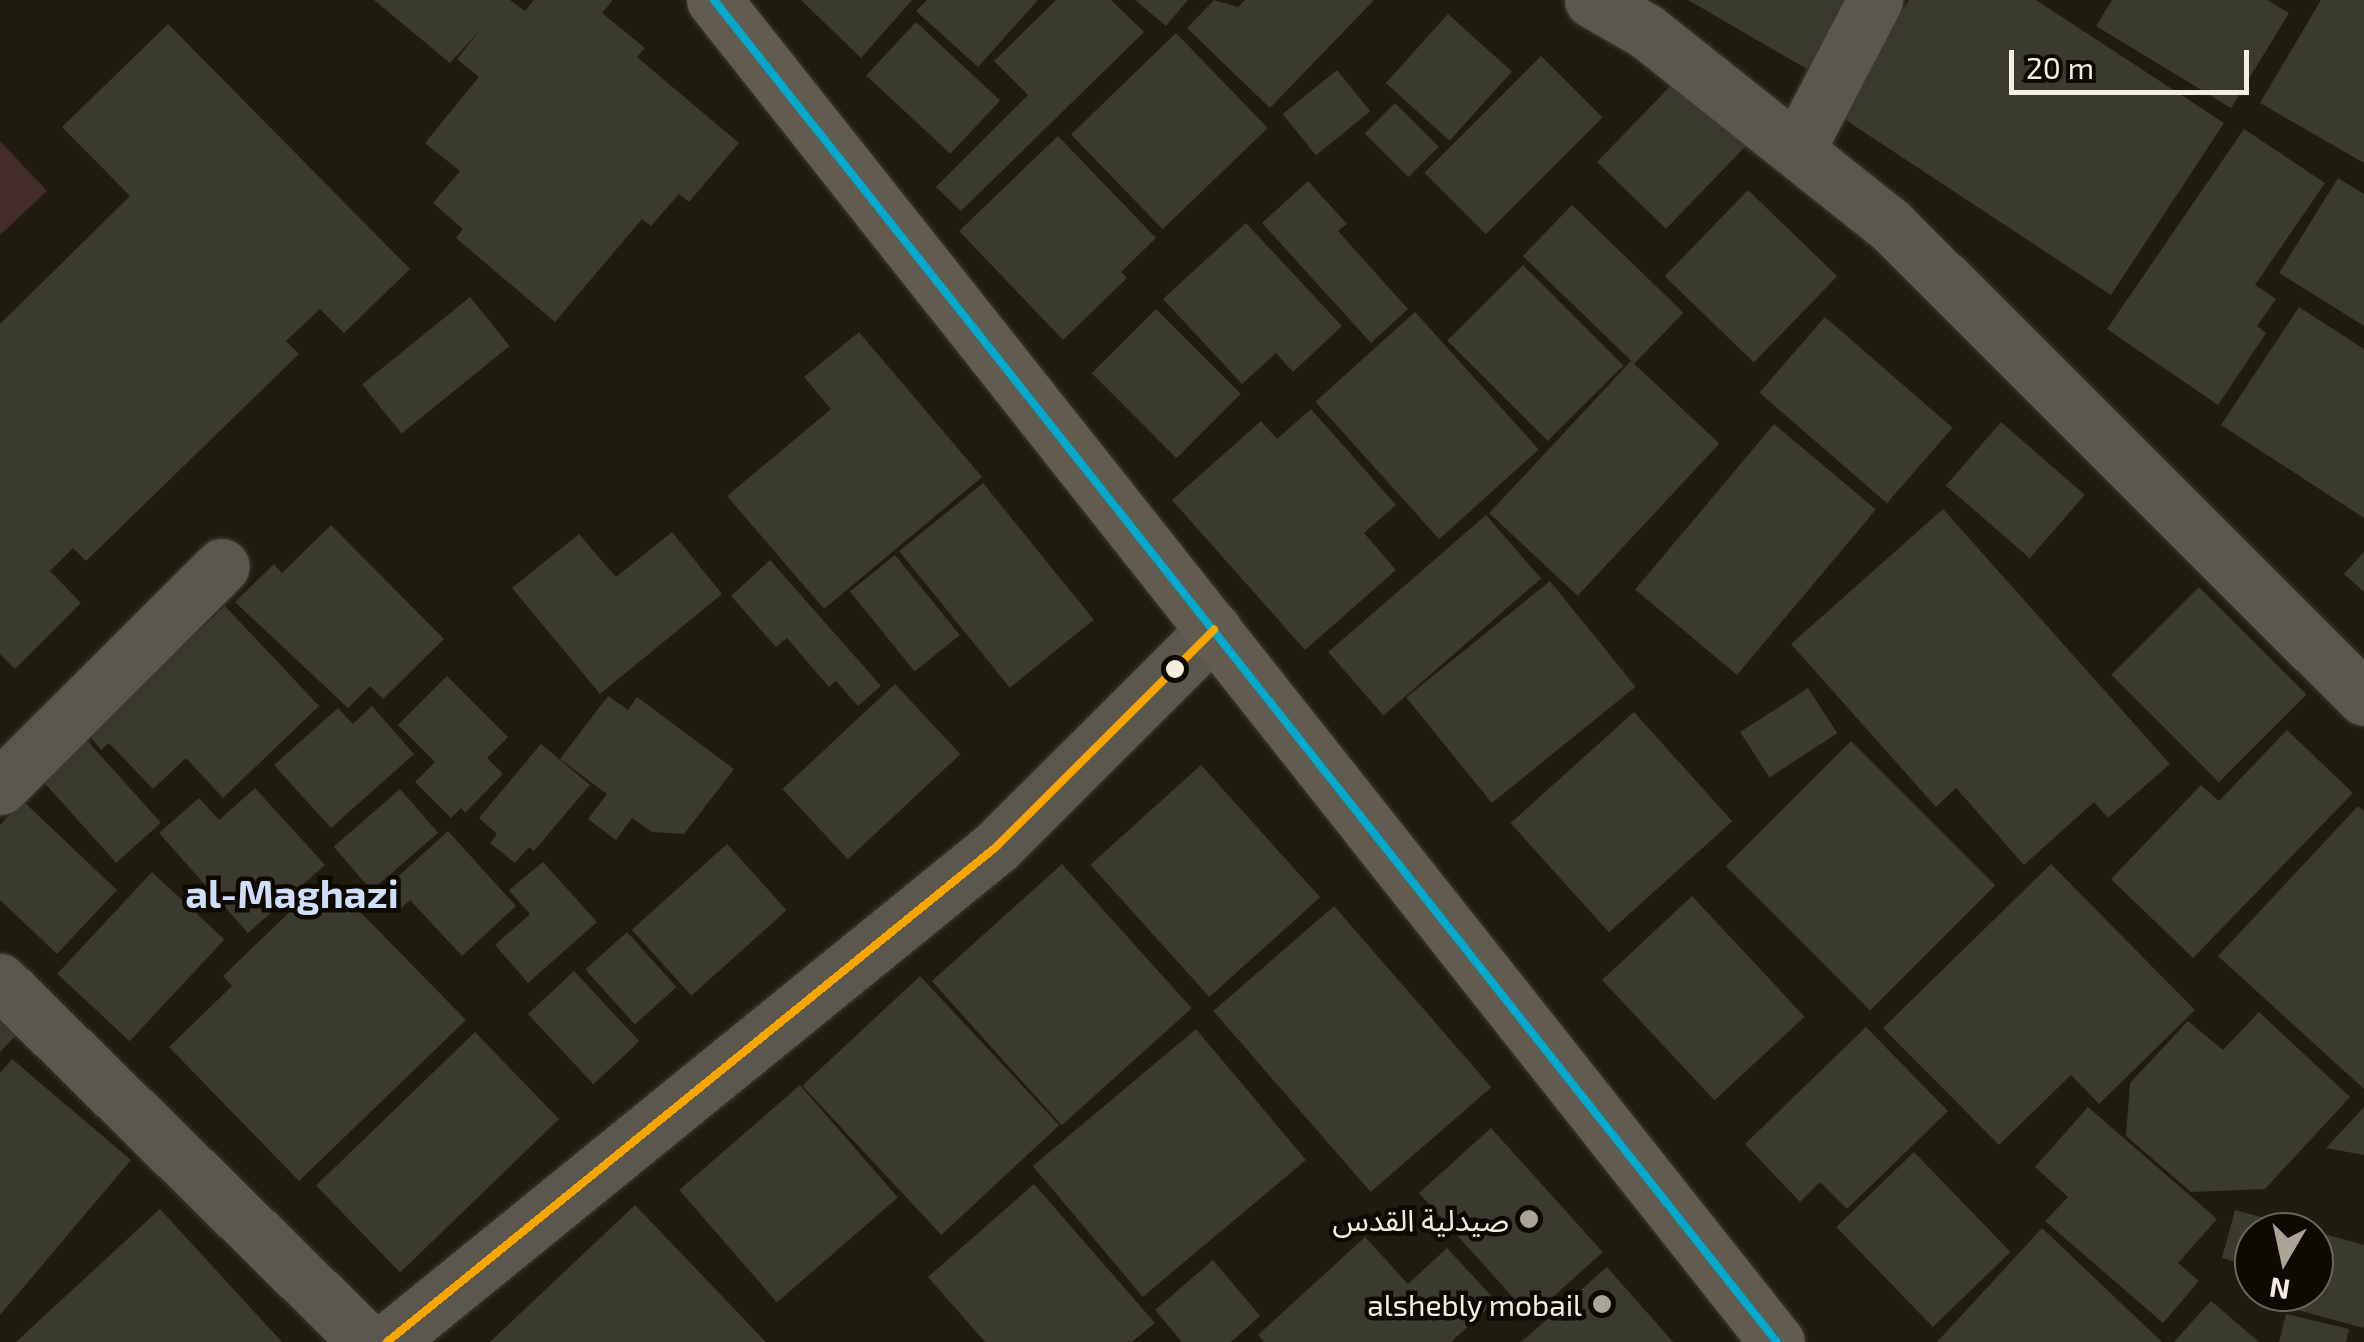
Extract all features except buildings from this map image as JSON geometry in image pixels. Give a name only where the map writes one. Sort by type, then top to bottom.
[{"type":"street","points":[[714,0],[1777,1342]]},
{"type":"street","points":[[1592,0],[1646,31],[1798,148],[1891,226],[2364,698]]},
{"type":"street","points":[[1798,148],[1875,0]]},
{"type":"street","points":[[0,787],[222,566]]},
{"type":"street","points":[[387,1342],[996,847],[1214,630]]},
{"type":"street","points":[[0,981],[368,1342]]},
{"type":"shaded area","points":[[0,141],[47,191],[0,235]]},
{"type":"transit line","points":[[714,0],[1777,1342]]},
{"type":"transit line","points":[[387,1342],[996,847],[1214,630]]},
{"type":"place","name":"صيدلية القدس","points":[[1529,1219]]},
{"type":"place","name":"alshebly mobail","points":[[1602,1304]]},
{"type":"district","name":"al-Maghazi","points":[[292,892]]}]
